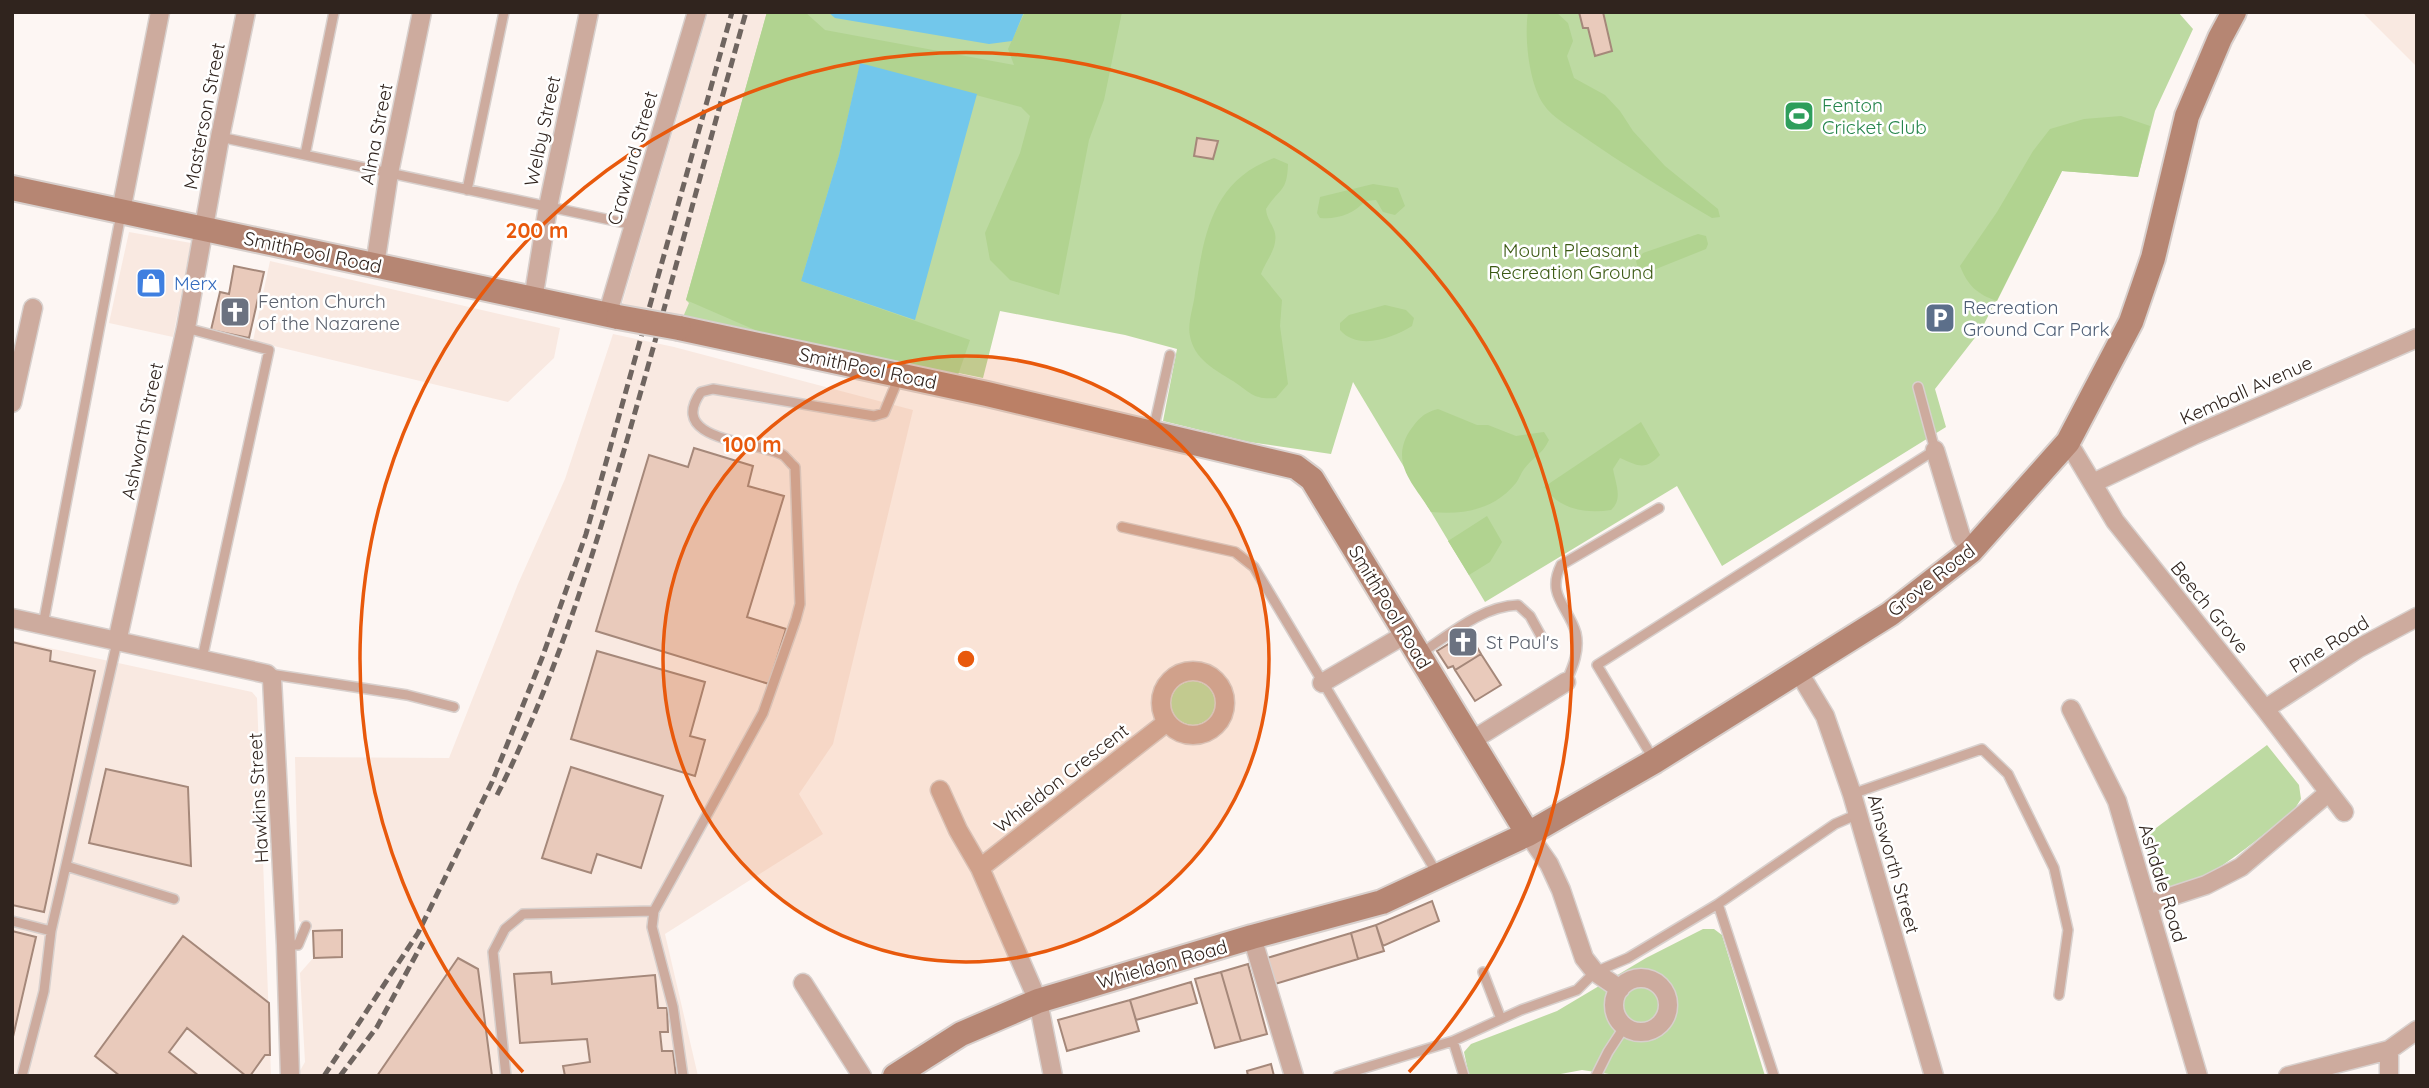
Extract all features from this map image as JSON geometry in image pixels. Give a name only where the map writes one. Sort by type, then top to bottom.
[{"type":"street","points":[[121,211],[160,12]]},
{"type":"street","name":"Masterson Street","points":[[204,228],[246,12]]},
{"type":"street","name":"Alma Street","points":[[375,265],[389,173],[422,12]]},
{"type":"street","name":"Welby Street","points":[[533,300],[548,207],[589,12]]},
{"type":"street","name":"Crawfurd Street","points":[[613,316],[634,225],[697,12]]},
{"type":"street","name":"Grove Road","points":[[1439,876],[1528,834],[1655,761],[1890,614],[1971,551],[2068,442],[2131,322],[2153,258],[2187,116],[2234,12]]},
{"type":"street","name":"SmithPool Road","points":[[12,188],[533,300],[900,374],[1296,467],[1312,479],[1528,834]]},
{"type":"street","name":"Ashworth Street","points":[[117,642],[186,328],[204,228]]},
{"type":"street","points":[[12,403],[33,308]]},
{"type":"street","name":"Kemball Avenue","points":[[2093,483],[2194,435],[2417,338]]},
{"type":"street","name":"Beech Grove","points":[[2068,442],[2115,521],[2344,812]]},
{"type":"street","points":[[1935,450],[1961,536],[1971,551]]},
{"type":"street","name":"Pine Road","points":[[2265,709],[2359,648],[2417,617]]},
{"type":"street","points":[[12,618],[267,674]]},
{"type":"street","points":[[1322,683],[1412,644]]},
{"type":"street","name":"Ainsworth Street","points":[[1798,671],[1825,716],[1852,794],[1934,1076]]},
{"type":"street","name":"Hawkins Street","points":[[267,674],[273,681],[290,1076]]},
{"type":"street","points":[[1471,741],[1566,682]]},
{"type":"street","name":"Ashdale Road","points":[[2071,709],[2117,802],[2198,1076]]},
{"type":"street","name":"Whieldon Crescent","points":[[980,867],[1167,722]]},
{"type":"street","points":[[940,790],[958,830],[980,867],[1038,1000],[1053,1076]]},
{"type":"street","points":[[2148,904],[2206,885],[2241,867],[2328,793]]},
{"type":"street","points":[[1528,834],[1549,864],[1561,890],[1584,958],[1595,972],[1620,989]]},
{"type":"street","name":"Whieldon Road","points":[[895,1076],[961,1034],[1038,1000],[1381,902],[1439,876]]},
{"type":"street","points":[[1252,937],[1294,1076]]},
{"type":"street","points":[[1635,979],[1656,983],[1662,989],[1668,1007],[1664,1020],[1653,1029],[1640,1032],[1625,1026],[1616,1015],[1615,1006],[1620,989],[1635,979]]},
{"type":"street","points":[[803,983],[862,1076]]},
{"type":"street","points":[[2288,1076],[2389,1051],[2417,1030]]},
{"type":"street","points":[[2389,1051],[2389,1076]]},
{"type":"lane","points":[[304,155],[334,12]]},
{"type":"lane","points":[[467,190],[503,12]]},
{"type":"lane","points":[[220,137],[634,225]]},
{"type":"lane","points":[[43,625],[121,211]]},
{"type":"lane","points":[[186,328],[270,350],[202,660]]},
{"type":"lane","points":[[1153,433],[1170,355]]},
{"type":"lane","points":[[683,1076],[673,1007],[652,927],[654,911],[762,713],[800,604],[794,467],[783,455],[710,434],[696,423],[693,411],[695,399],[701,392],[713,389],[874,416],[884,414],[900,374]]},
{"type":"lane","points":[[1655,761],[1597,665],[1935,450],[1918,387]]},
{"type":"lane","points":[[1566,682],[1575,663],[1577,638],[1557,592],[1555,578],[1561,565],[1659,508]]},
{"type":"lane","points":[[1122,527],[1236,552],[1254,567],[1439,876]]},
{"type":"lane","points":[[1412,644],[1505,606],[1518,605],[1530,616],[1541,636]]},
{"type":"lane","points":[[22,1076],[44,991],[51,931],[117,642]]},
{"type":"lane","points":[[267,674],[407,695],[454,708]]},
{"type":"lane","points":[[1852,794],[1982,749],[2008,774],[2054,868],[2068,930],[2059,995]]},
{"type":"lane","points":[[1339,1076],[1453,1041],[1577,990],[1595,972],[1628,958],[1718,904],[1835,824],[1858,814]]},
{"type":"lane","points":[[66,866],[174,899]]},
{"type":"lane","points":[[1718,904],[1774,1076]]},
{"type":"lane","points":[[506,1076],[493,952],[505,929],[523,914],[654,911]]},
{"type":"lane","points":[[12,921],[51,931]]},
{"type":"lane","points":[[286,945],[298,945],[306,926]]},
{"type":"lane","points":[[1483,972],[1501,1019]]},
{"type":"lane","points":[[1596,1076],[1625,1026]]},
{"type":"lane","points":[[1453,1041],[1464,1076]]},
{"type":"shaded area","points":[[708,12],[767,12],[686,300],[690,303],[683,317],[622,304]]},
{"type":"shaded area","points":[[2362,12],[2417,12],[2417,67]]},
{"type":"shaded area","name":"Merx","points":[[129,232],[191,243],[173,337],[109,323]]},
{"type":"shaded area","points":[[270,261],[560,328],[554,358],[508,402],[253,341]]},
{"type":"shaded area","points":[[613,334],[674,347],[913,410],[833,744],[799,794],[823,834],[665,934],[698,1076],[297,1076],[305,1062],[300,973],[314,957],[313,931],[299,921],[295,757],[449,758],[518,584],[565,479]]},
{"type":"shaded area","points":[[12,640],[252,692],[257,698],[271,1076],[12,1076]]},
{"type":"green space","name":"Mount Pleasant Recreation Ground","points":[[767,12],[2178,12],[2193,29],[2155,111],[2138,177],[2062,171],[1981,330],[1935,389],[1946,427],[1722,566],[1677,486],[1485,602],[1353,382],[1331,454],[1249,442],[1163,421],[1177,349],[1125,335],[1000,311],[983,378],[683,317]]},
{"type":"green space","points":[[767,12],[805,12],[825,30],[1014,65],[1008,49],[1025,12],[1122,12],[1104,100],[1089,140],[1059,295],[1010,280],[990,260],[985,233],[1020,153],[1030,116],[1021,107],[860,64],[839,155],[801,281],[970,340],[958,375],[762,333],[686,300]]},
{"type":"green space","points":[[1528,12],[1556,12],[1568,23],[1573,41],[1567,56],[1574,78],[1605,95],[1665,166],[1718,209],[1720,217],[1712,218],[1646,178],[1556,118],[1547,109],[1531,73],[1527,47]]},
{"type":"green space","points":[[2121,116],[2150,126],[2138,177],[2062,171],[1997,301],[1974,288],[1960,266],[1997,212],[2033,151],[2050,129],[2084,119]]},
{"type":"green space","points":[[1274,158],[1288,164],[1287,173],[1284,185],[1266,209],[1274,230],[1275,242],[1261,274],[1282,300],[1280,326],[1288,384],[1276,398],[1263,398],[1253,395],[1206,363],[1192,344],[1189,326],[1202,250],[1215,212],[1224,195],[1237,180],[1253,168]]},
{"type":"green space","points":[[1373,184],[1398,188],[1405,206],[1395,215],[1383,212],[1376,200],[1365,201],[1339,217],[1320,218],[1317,213],[1320,197]]},
{"type":"green space","points":[[1698,234],[1706,236],[1706,249],[1646,273],[1638,269],[1636,261],[1643,253]]},
{"type":"green space","points":[[1385,305],[1406,310],[1414,318],[1412,326],[1386,338],[1366,341],[1356,340],[1340,330],[1340,323],[1349,315]]},
{"type":"green space","points":[[1438,409],[1477,425],[1488,425],[1516,436],[1544,432],[1549,440],[1524,469],[1516,483],[1498,499],[1477,509],[1455,513],[1431,512],[1406,474],[1402,454],[1404,443],[1415,423]]},
{"type":"green space","points":[[1641,422],[1660,455],[1641,466],[1620,458],[1613,469],[1618,496],[1611,510],[1573,508],[1557,500],[1544,487]]},
{"type":"green space","points":[[1487,516],[1502,542],[1490,562],[1469,575],[1448,541]]},
{"type":"green space","points":[[1193,681],[1202,682],[1209,687],[1214,694],[1214,712],[1209,719],[1202,724],[1193,725],[1184,724],[1177,719],[1172,712],[1171,703],[1172,694],[1177,687],[1184,682]]},
{"type":"green space","points":[[2267,745],[2299,785],[2301,799],[2294,810],[2232,859],[2195,882],[2166,890],[2157,884],[2144,837]]},
{"type":"green space","points":[[1703,929],[1714,929],[1722,935],[1765,1076],[1648,1076],[1582,1070],[1550,1076],[1469,1076],[1464,1052],[1471,1044],[1557,1011],[1646,958]]},
{"type":"water","points":[[828,12],[1024,12],[1012,41],[989,44],[835,18]]},
{"type":"water","points":[[860,63],[977,94],[915,320],[801,281],[839,155]]},
{"type":"building","points":[[1579,12],[1603,12],[1612,51],[1595,56],[1588,28],[1583,28]]},
{"type":"building","points":[[1197,138],[1218,141],[1213,159],[1194,156]]},
{"type":"building","name":"Fenton Church of the Nazarene","points":[[234,266],[264,272],[249,338],[211,330],[220,292],[229,294]]},
{"type":"building","points":[[694,448],[753,466],[748,486],[784,496],[747,617],[786,629],[769,684],[596,631],[649,455],[688,467]]},
{"type":"building","name":"St Paul's","points":[[1468,632],[1481,654],[1455,670],[1453,666],[1448,668],[1437,651]]},
{"type":"building","points":[[12,642],[51,651],[50,661],[95,671],[44,912],[12,905]]},
{"type":"building","points":[[597,651],[705,682],[690,736],[705,740],[695,776],[571,739]]},
{"type":"building","points":[[1481,654],[1501,685],[1475,701],[1455,670]]},
{"type":"building","points":[[571,767],[663,796],[641,868],[597,854],[591,873],[542,858]]},
{"type":"building","points":[[106,769],[188,787],[191,866],[89,843]]},
{"type":"building","points":[[1432,901],[1439,921],[1383,946],[1376,925]]},
{"type":"building","points":[[1376,925],[1384,951],[1358,959],[1351,933]]},
{"type":"building","points":[[342,930],[342,957],[314,958],[313,931]]},
{"type":"building","points":[[12,931],[36,937],[12,1041]]},
{"type":"building","points":[[1351,933],[1358,959],[1275,984],[1267,958]]},
{"type":"building","points":[[183,936],[269,1003],[270,1055],[265,1055],[250,1076],[246,1076],[187,1028],[169,1052],[199,1076],[120,1076],[95,1056]]},
{"type":"building","points":[[458,958],[478,969],[492,1076],[377,1076]]},
{"type":"building","points":[[1248,964],[1267,1034],[1241,1041],[1221,972]]},
{"type":"building","points":[[551,972],[552,984],[655,975],[658,1008],[667,1008],[668,1032],[660,1032],[662,1051],[673,1051],[676,1076],[565,1076],[563,1066],[590,1062],[587,1039],[520,1043],[514,974]]},
{"type":"building","points":[[1221,972],[1241,1041],[1215,1048],[1195,979]]},
{"type":"building","points":[[1191,982],[1197,1003],[1136,1020],[1130,1000]]},
{"type":"building","points":[[1130,1000],[1139,1031],[1067,1051],[1058,1020]]},
{"type":"building","points":[[1271,1064],[1274,1076],[1248,1076],[1247,1071]]},
{"type":"railway","points":[[324,1076],[418,933],[492,782],[542,658],[586,534],[732,12]]},
{"type":"railway","points":[[497,795],[553,668],[598,536],[641,393],[746,12]]},
{"type":"railway","points":[[340,1076],[377,1027],[423,942]]},
{"type":"place","name":"Fenton Cricket Club","points":[[1799,116]]},
{"type":"place","name":"Merx","points":[[151,283]]},
{"type":"place","name":"Fenton Church of the Nazarene","points":[[235,312]]},
{"type":"place","name":"Recreation Ground Car Park","points":[[1940,318]]},
{"type":"place","name":"St Paul's","points":[[1463,642]]}]
